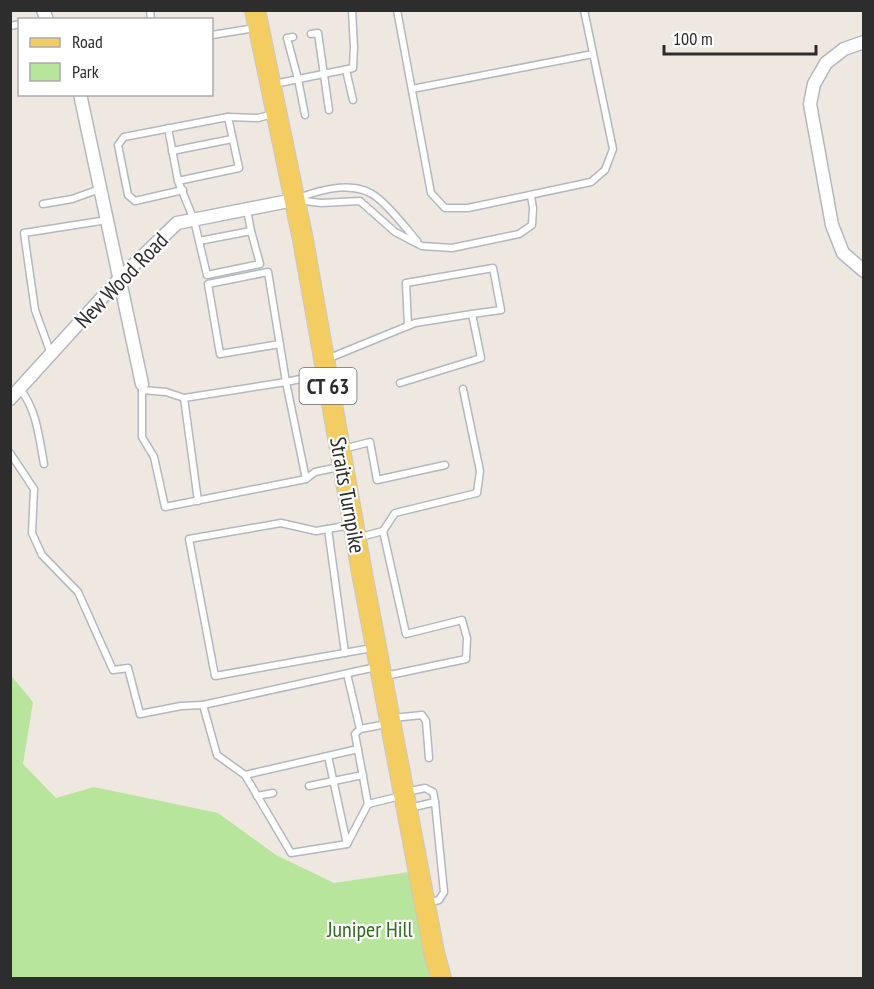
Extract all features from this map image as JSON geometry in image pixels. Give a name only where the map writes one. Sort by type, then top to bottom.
[{"type":"main road","name":"Straits Turnpike","points":[[256,19],[303,240],[354,531],[441,978]]},
{"type":"street","points":[[864,42],[844,49],[826,63],[814,84],[810,104],[832,225],[843,253],[864,271]]},
{"type":"street","points":[[80,96],[142,387]]},
{"type":"street","name":"New Wood Road","points":[[10,399],[119,279],[177,223],[294,200]]},
{"type":"lane","points":[[270,85],[352,68],[354,58],[352,10]]},
{"type":"lane","points":[[397,10],[430,193],[445,208],[468,208],[591,182],[605,170],[613,150],[584,10]]},
{"type":"lane","points":[[213,35],[256,19]]},
{"type":"lane","points":[[315,34],[329,110]]},
{"type":"lane","points":[[292,37],[287,38],[298,79],[304,115]]},
{"type":"lane","points":[[412,89],[593,54]]},
{"type":"lane","points":[[346,70],[353,100]]},
{"type":"lane","points":[[183,190],[135,201],[129,195],[118,145],[124,137],[228,117],[258,118],[276,113]]},
{"type":"lane","points":[[178,181],[239,168],[228,117]]},
{"type":"lane","points":[[168,128],[178,181],[194,220],[207,275],[260,264],[247,209]]},
{"type":"lane","points":[[172,151],[232,139]]},
{"type":"lane","points":[[294,200],[320,190],[353,187],[378,197],[422,246]]},
{"type":"lane","points":[[43,204],[72,199],[100,189]]},
{"type":"lane","points":[[294,200],[321,203],[360,201],[395,232],[422,246],[452,248],[519,234],[532,225],[531,196]]},
{"type":"lane","points":[[51,355],[35,310],[24,233],[107,220]]},
{"type":"lane","points":[[199,242],[251,231]]},
{"type":"lane","points":[[408,326],[406,283],[493,268],[501,310],[408,326],[325,367],[286,382],[184,398],[142,387],[142,437],[154,457],[165,507],[306,478],[370,442],[377,480],[445,465]]},
{"type":"lane","points":[[280,344],[220,354],[208,284],[268,272],[280,344],[286,382],[306,478]]},
{"type":"lane","points":[[400,383],[481,358],[472,314]]},
{"type":"lane","points":[[20,389],[28,399],[33,411],[44,464]]},
{"type":"lane","points":[[10,453],[34,489],[32,533],[42,555],[78,592],[114,670],[128,668],[140,714],[181,706],[203,705],[347,674],[379,663],[466,659],[467,638],[462,620],[406,634],[383,531],[395,513],[477,494],[480,471],[463,389]]},
{"type":"lane","points":[[184,398],[198,501]]},
{"type":"lane","points":[[379,663],[345,653],[215,676],[189,539],[281,523],[316,531],[328,529],[383,531]]},
{"type":"lane","points":[[328,529],[345,653]]},
{"type":"lane","points":[[347,674],[360,729]]},
{"type":"lane","points":[[203,705],[217,755],[244,775],[291,853],[347,844]]},
{"type":"lane","points":[[347,844],[368,804],[355,734],[360,729],[422,715],[426,721],[429,758]]},
{"type":"lane","points":[[244,775],[358,749]]},
{"type":"lane","points":[[328,756],[347,844]]},
{"type":"lane","points":[[309,786],[363,775]]},
{"type":"lane","points":[[405,799],[425,788],[433,792],[435,802],[444,892],[440,900],[425,903]]},
{"type":"lane","points":[[257,796],[273,793]]},
{"type":"lane","points":[[368,804],[405,799],[435,802]]},
{"type":"green space","name":"Juniper Hill","points":[[10,674],[33,702],[23,764],[56,798],[94,787],[218,813],[276,855],[334,883],[409,872],[432,978],[11,978]]}]
